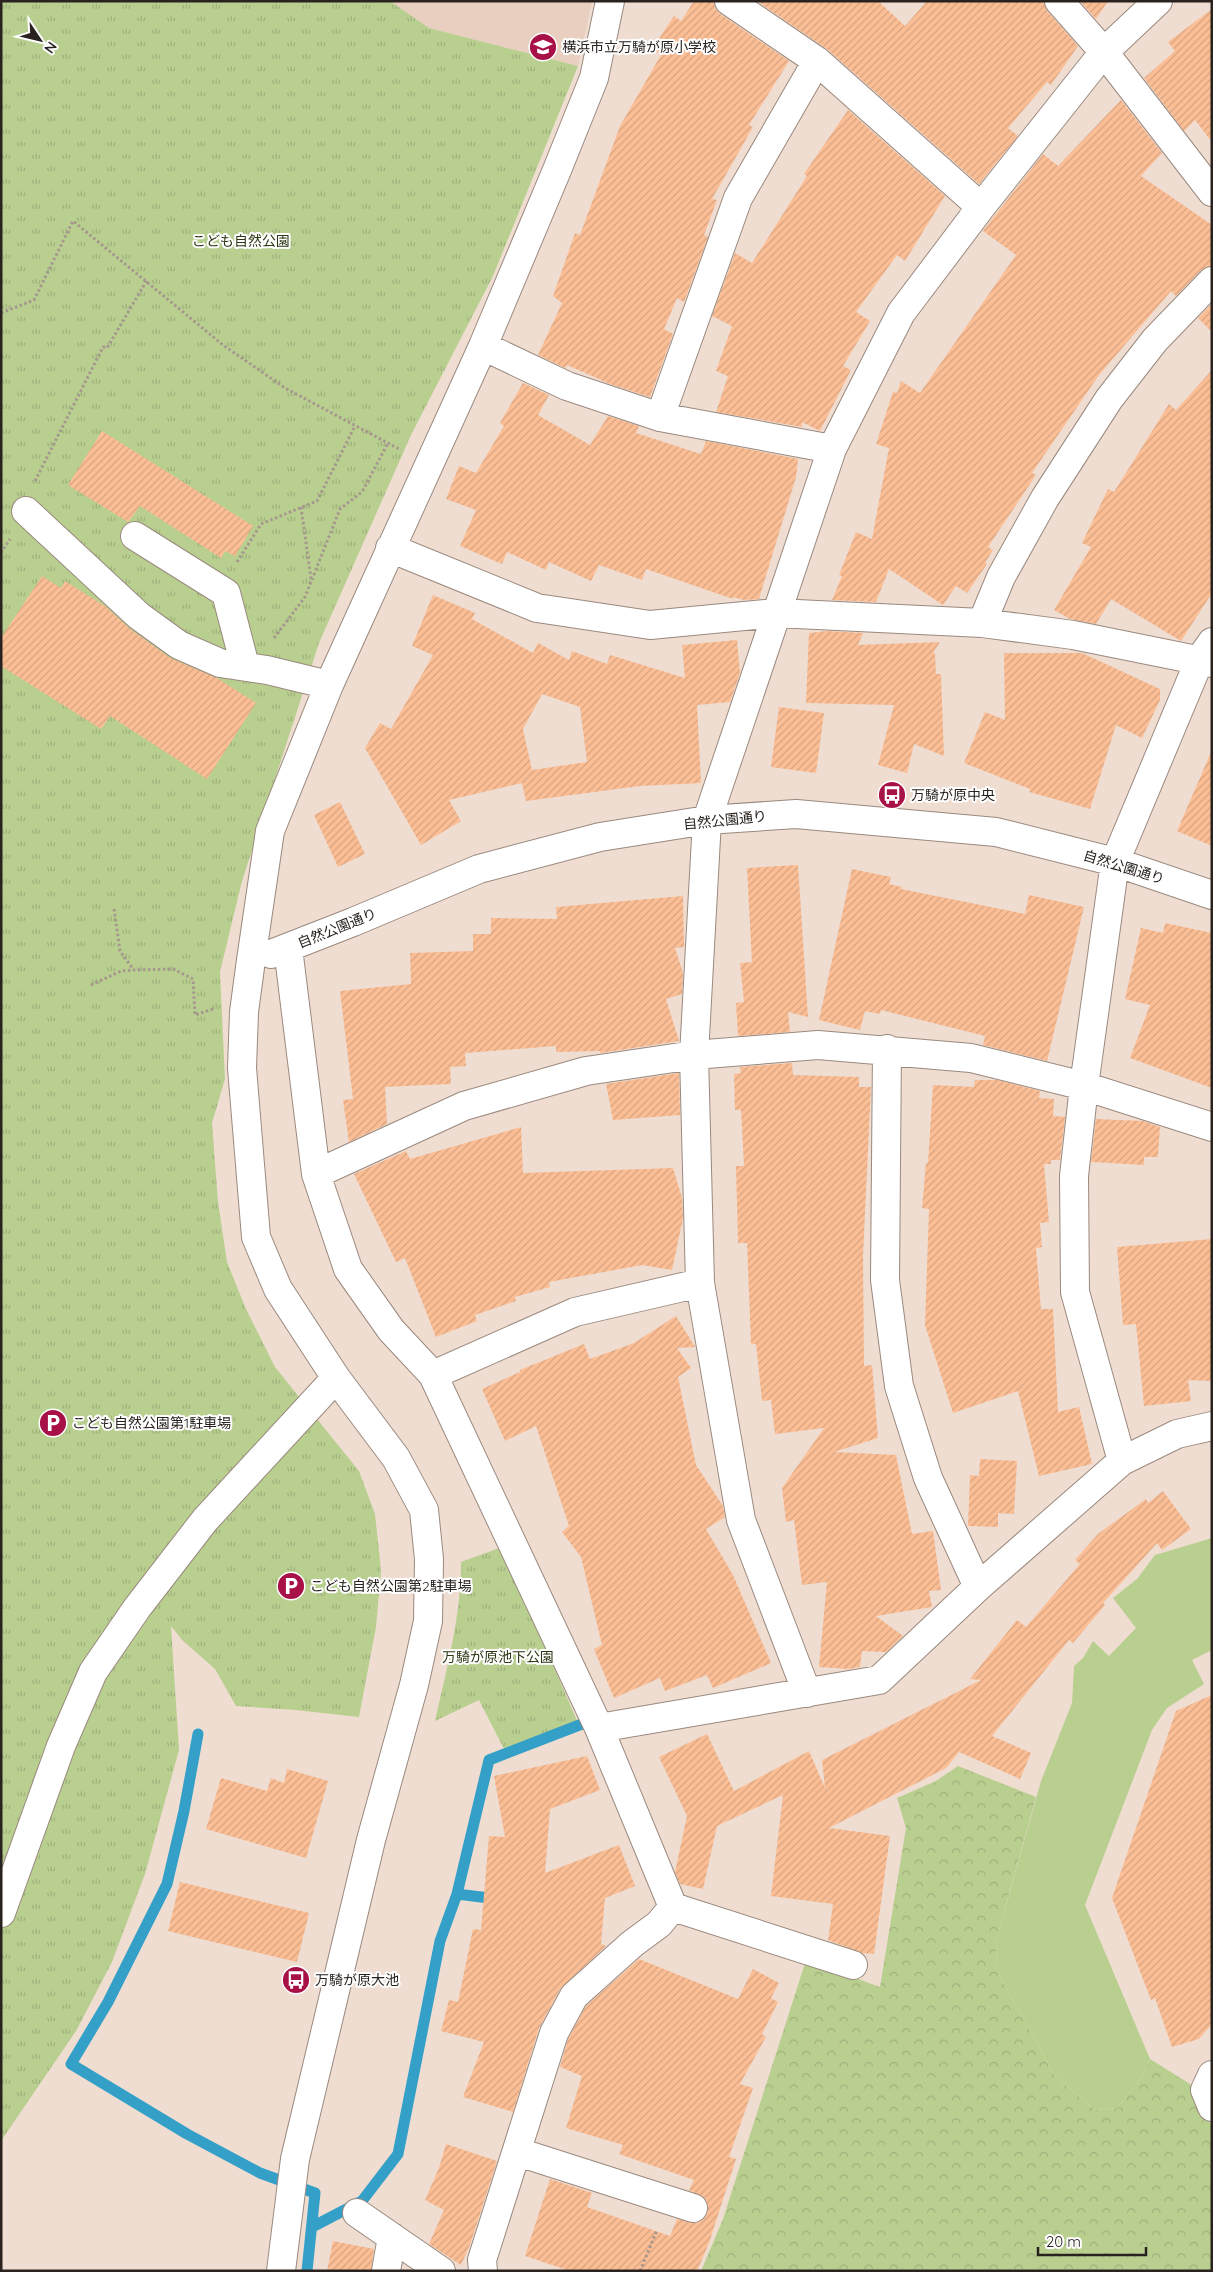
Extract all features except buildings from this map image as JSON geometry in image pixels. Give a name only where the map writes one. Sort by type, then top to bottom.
[{"type":"street","points":[[281,2271],[293,2180],[371,1840],[414,1686],[428,1621],[429,1559],[424,1510],[396,1458],[336,1378],[278,1289],[256,1237],[242,1068],[246,998],[270,831],[329,685],[483,346],[594,78],[610,1]]},
{"type":"street","points":[[729,1],[817,61],[981,207]]},
{"type":"street","points":[[1059,1],[1104,52],[1212,192]]},
{"type":"street","points":[[807,1692],[741,1520],[700,1283],[694,1055],[707,820],[832,449],[901,313],[981,207],[1104,52],[1158,1]]},
{"type":"street","points":[[660,417],[738,198],[817,61]]},
{"type":"street","points":[[982,623],[1001,577],[1046,498],[1109,399],[1154,340],[1212,281]]},
{"type":"street","points":[[483,346],[567,386],[660,417],[832,449]]},
{"type":"street","points":[[28,500],[139,616],[179,645],[220,663],[252,667],[329,685]]},
{"type":"street","points":[[135,536],[226,593],[252,667]]},
{"type":"street","points":[[390,548],[537,608],[650,625],[776,613],[982,623],[1208,655],[1115,862],[1084,1086],[1074,1176],[1075,1292],[1122,1461]]},
{"type":"street","name":"自然公園通り","points":[[252,960],[288,948],[479,870],[600,837],[707,820],[796,814],[996,832],[1115,862],[1212,895]]},
{"type":"street","points":[[288,948],[316,1174],[348,1269],[391,1330],[433,1375],[599,1728],[673,1907],[853,1965]]},
{"type":"street","points":[[316,1174],[464,1106],[586,1071],[694,1055],[818,1045],[887,1049],[971,1058],[1084,1086],[1212,1127]]},
{"type":"street","points":[[887,1049],[885,1280],[899,1386],[928,1478],[978,1587]]},
{"type":"street","points":[[433,1375],[574,1312],[700,1283]]},
{"type":"street","points":[[1,1913],[61,1746],[93,1672],[102,1657],[142,1600],[206,1520],[336,1378]]},
{"type":"street","points":[[599,1728],[879,1680],[978,1587],[1122,1461],[1177,1434],[1212,1426]]},
{"type":"street","points":[[482,2271],[482,2260],[518,2152],[554,2032],[574,1996],[632,1944],[659,1924],[673,1907]]},
{"type":"street","points":[[1212,2075],[1205,2090],[1212,2108]]},
{"type":"street","points":[[518,2152],[681,2205]]},
{"type":"street","points":[[357,2213],[441,2271]]},
{"type":"street","points":[[386,2271],[392,2237]]},
{"type":"path","points":[[1,313],[34,300],[73,221],[147,280],[223,345],[285,388],[429,463]]},
{"type":"path","points":[[28,500],[81,387],[103,347],[107,348],[147,280]]},
{"type":"path","points":[[221,590],[261,524],[317,501],[355,426]]},
{"type":"path","points":[[252,667],[305,597],[340,509],[362,492],[388,443]]},
{"type":"path","points":[[301,507],[311,579]]},
{"type":"path","points":[[114,909],[120,951],[134,970]]},
{"type":"path","points":[[91,985],[121,971],[173,969],[193,979],[195,1015],[246,998]]},
{"type":"path","points":[[640,2271],[681,2205]]},
{"type":"shaded area","name":"横浜市立万騎が原小学校","points":[[390,1],[592,1],[578,66],[429,28]]},
{"type":"green space","name":"こども自然公園","points":[[1,1],[390,1],[429,28],[578,66],[493,276],[411,435],[319,643],[242,881],[220,972],[225,1079],[212,1123],[218,1202],[227,1262],[246,1309],[275,1367],[359,1471],[375,1514],[381,1570],[376,1627],[359,1717],[236,1706],[215,1669],[182,1640],[171,1626],[179,1750],[145,1874],[112,1962],[76,2031],[1,2141]]},
{"type":"green space","points":[[1212,1538],[1212,1650],[1192,1660],[1204,1684],[1167,1708],[1152,1730],[1085,1905],[1150,2059],[1140,2080],[1117,2108],[1095,2110],[1055,2076],[997,1971],[996,1941],[1041,1781],[1072,1703],[1074,1666],[1083,1658],[1093,1641],[1109,1656],[1136,1628],[1113,1598],[1137,1579],[1155,1555]]},
{"type":"green space","name":"万騎が原池下公園","points":[[502,1547],[578,1723],[505,1751],[479,1700],[435,1721],[456,1622],[461,1562]]},
{"type":"green space","points":[[958,1766],[1036,1797],[996,1941],[997,1971],[1055,2076],[1095,2110],[1117,2108],[1140,2080],[1150,2059],[1190,2084],[1212,2127],[1212,2271],[701,2271],[723,2219],[806,1960],[880,1987],[906,1828],[897,1798],[936,1781]]},
{"type":"waterway","points":[[312,2227],[362,2201],[398,2154],[440,1941],[457,1894],[489,1760],[582,1724]]},
{"type":"waterway","points":[[198,1734],[184,1811],[167,1884],[108,2002],[71,2064],[187,2134],[260,2173],[315,2193],[307,2271]]},
{"type":"waterway","points":[[457,1894],[497,1899]]},
{"type":"place","name":"横浜市立万騎が原小学校","points":[[543,47]]},
{"type":"place","name":"万騎が原中央","points":[[892,795]]},
{"type":"place","name":"こども自然公園第1駐車場","points":[[53,1423]]},
{"type":"place","name":"こども自然公園第2駐車場","points":[[291,1586]]},
{"type":"place","name":"万騎が原大池","points":[[296,1980]]}]
